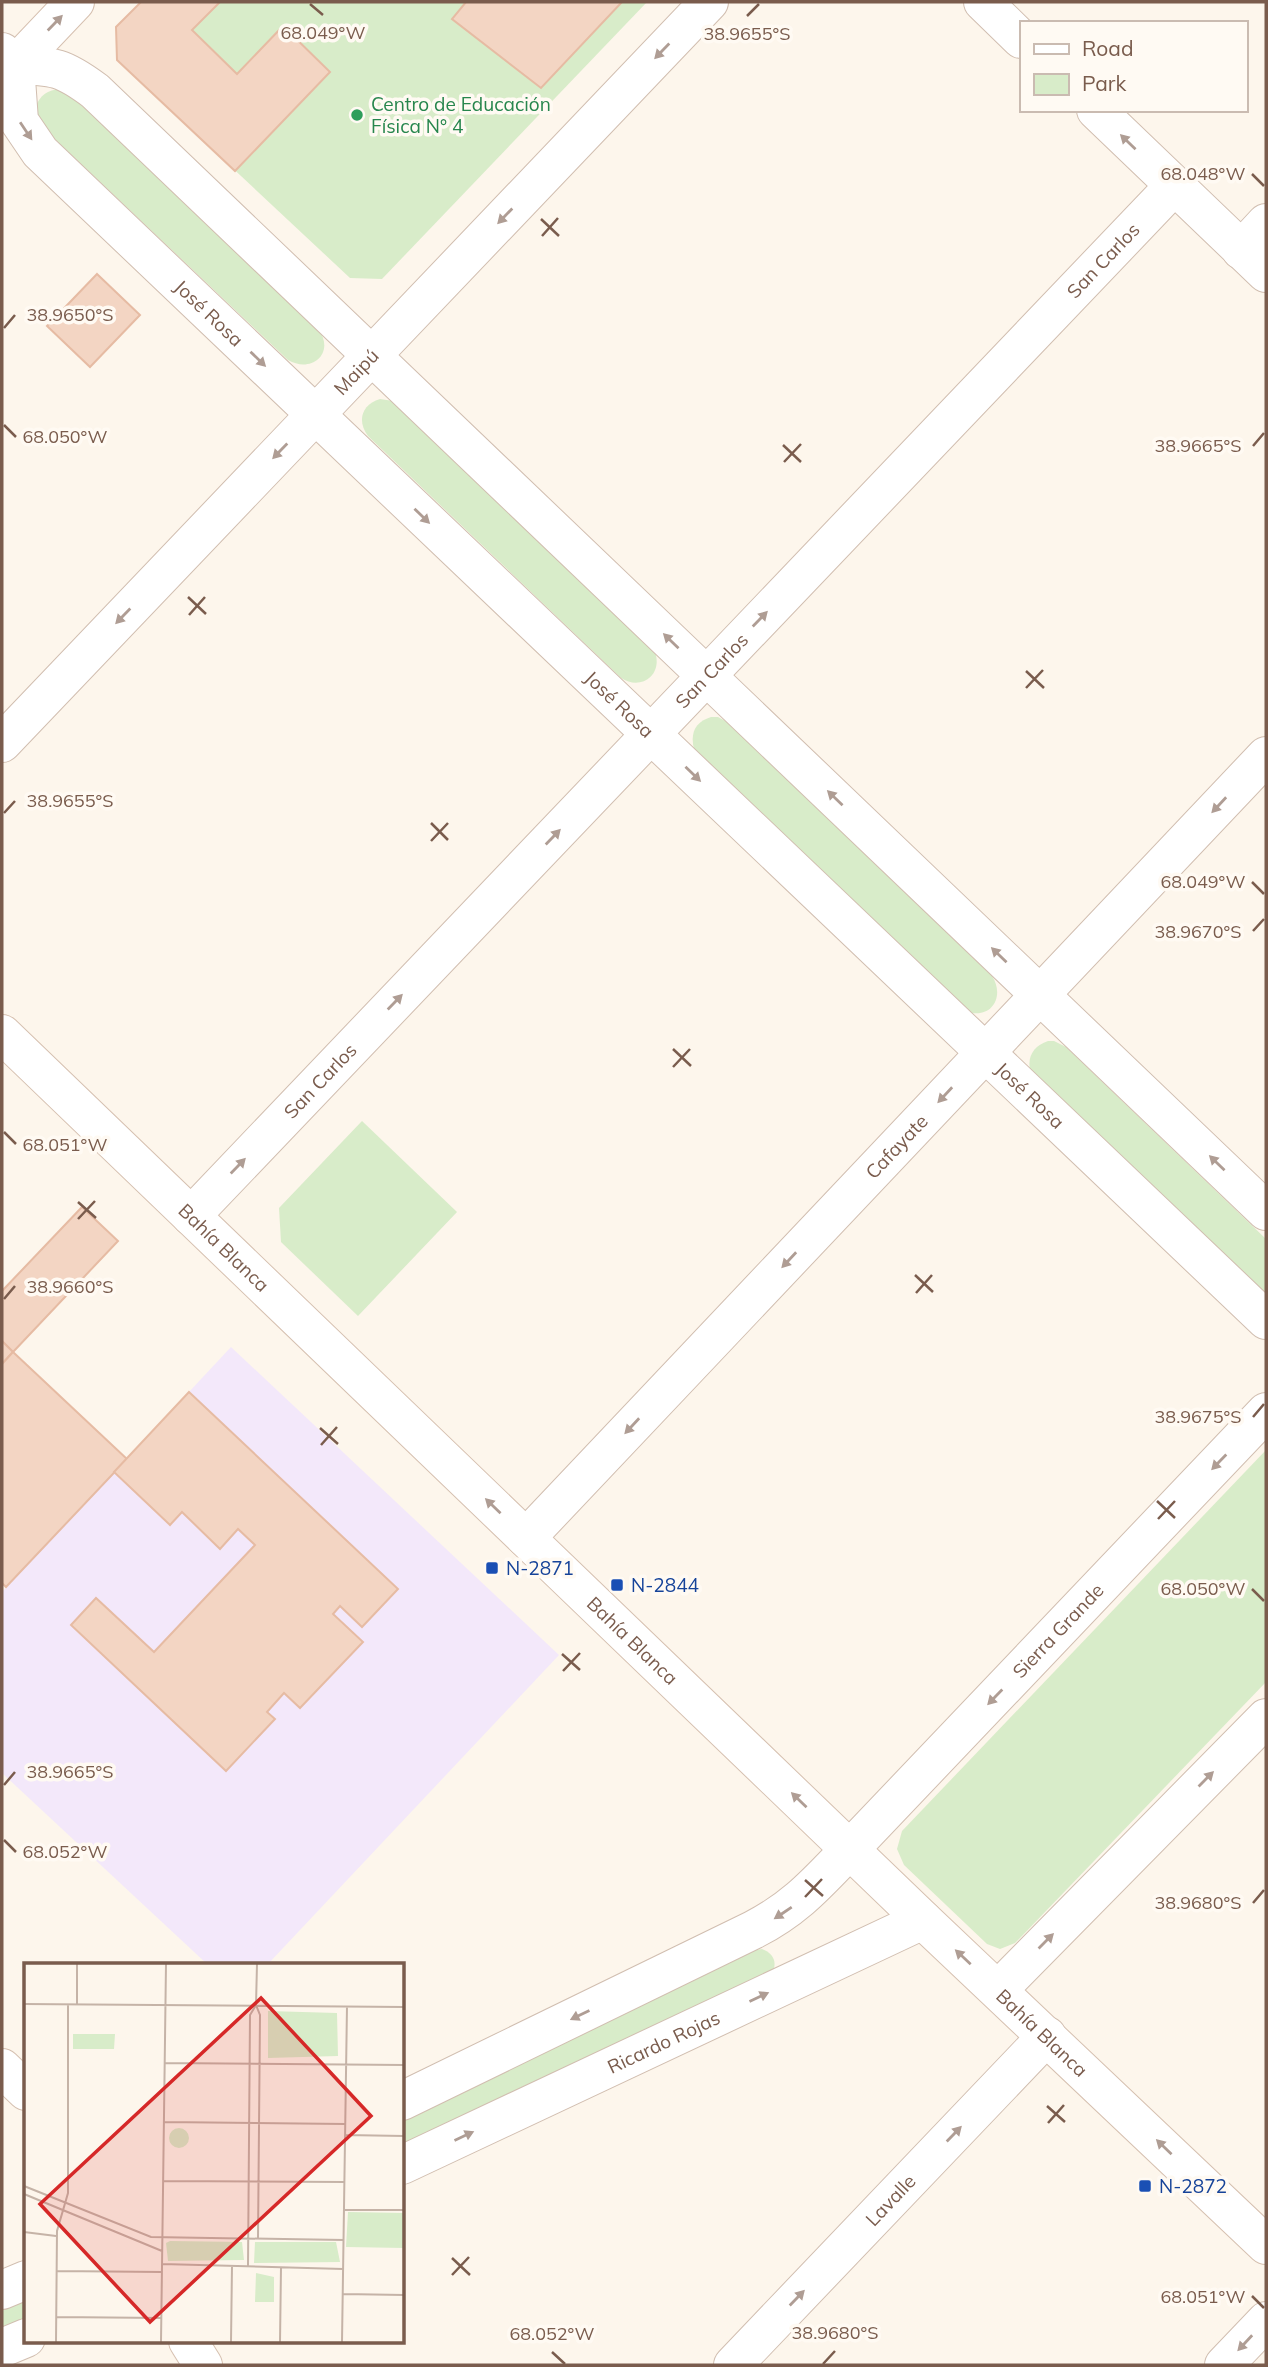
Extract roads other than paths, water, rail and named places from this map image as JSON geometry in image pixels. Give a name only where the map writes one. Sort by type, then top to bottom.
[{"type":"street","points":[[6,66],[75,2]]},
{"type":"street","name":"Maipú","points":[[2,743],[709,2]]},
{"type":"street","points":[[983,2],[1020,38]]},
{"type":"street","points":[[6,66],[43,66],[69,72],[95,91],[1266,1210]]},
{"type":"street","name":"José Rosa","points":[[6,66],[19,121],[40,152],[1266,1320]]},
{"type":"street","points":[[1098,112],[1174,186],[1258,249]]},
{"type":"street","name":"San Carlos","points":[[191,1216],[1174,186]]},
{"type":"street","name":"Cafayate","points":[[526,1538],[1266,756]]},
{"type":"street","name":"Bahía Blanca","points":[[2,1034],[923,1920],[1266,2245]]},
{"type":"street","name":"Sierra Grande","points":[[850,1849],[1266,1412]]},
{"type":"street","points":[[998,1990],[1266,1718]]},
{"type":"street","points":[[404,2100],[772,1920],[802,1898],[850,1849]]},
{"type":"street","name":"Ricardo Rojas","points":[[404,2164],[923,1920]]},
{"type":"street","name":"Lavalle","points":[[733,2365],[1047,2036]]},
{"type":"street","points":[[2,2068],[24,2089]]},
{"type":"street","points":[[2,2290],[24,2281]]},
{"type":"street","points":[[1224,2365],[1266,2321]]},
{"type":"street","points":[[2,2348],[24,2339]]},
{"type":"street","points":[[189,2342],[203,2365]]},
{"type":"place","name":"Centro de Educación Física N° 4","points":[[357,115]]},
{"type":"place","name":"N-2871","points":[[492,1568]]},
{"type":"place","name":"N-2844","points":[[617,1585]]},
{"type":"place","name":"N-2872","points":[[1145,2186]]}]
